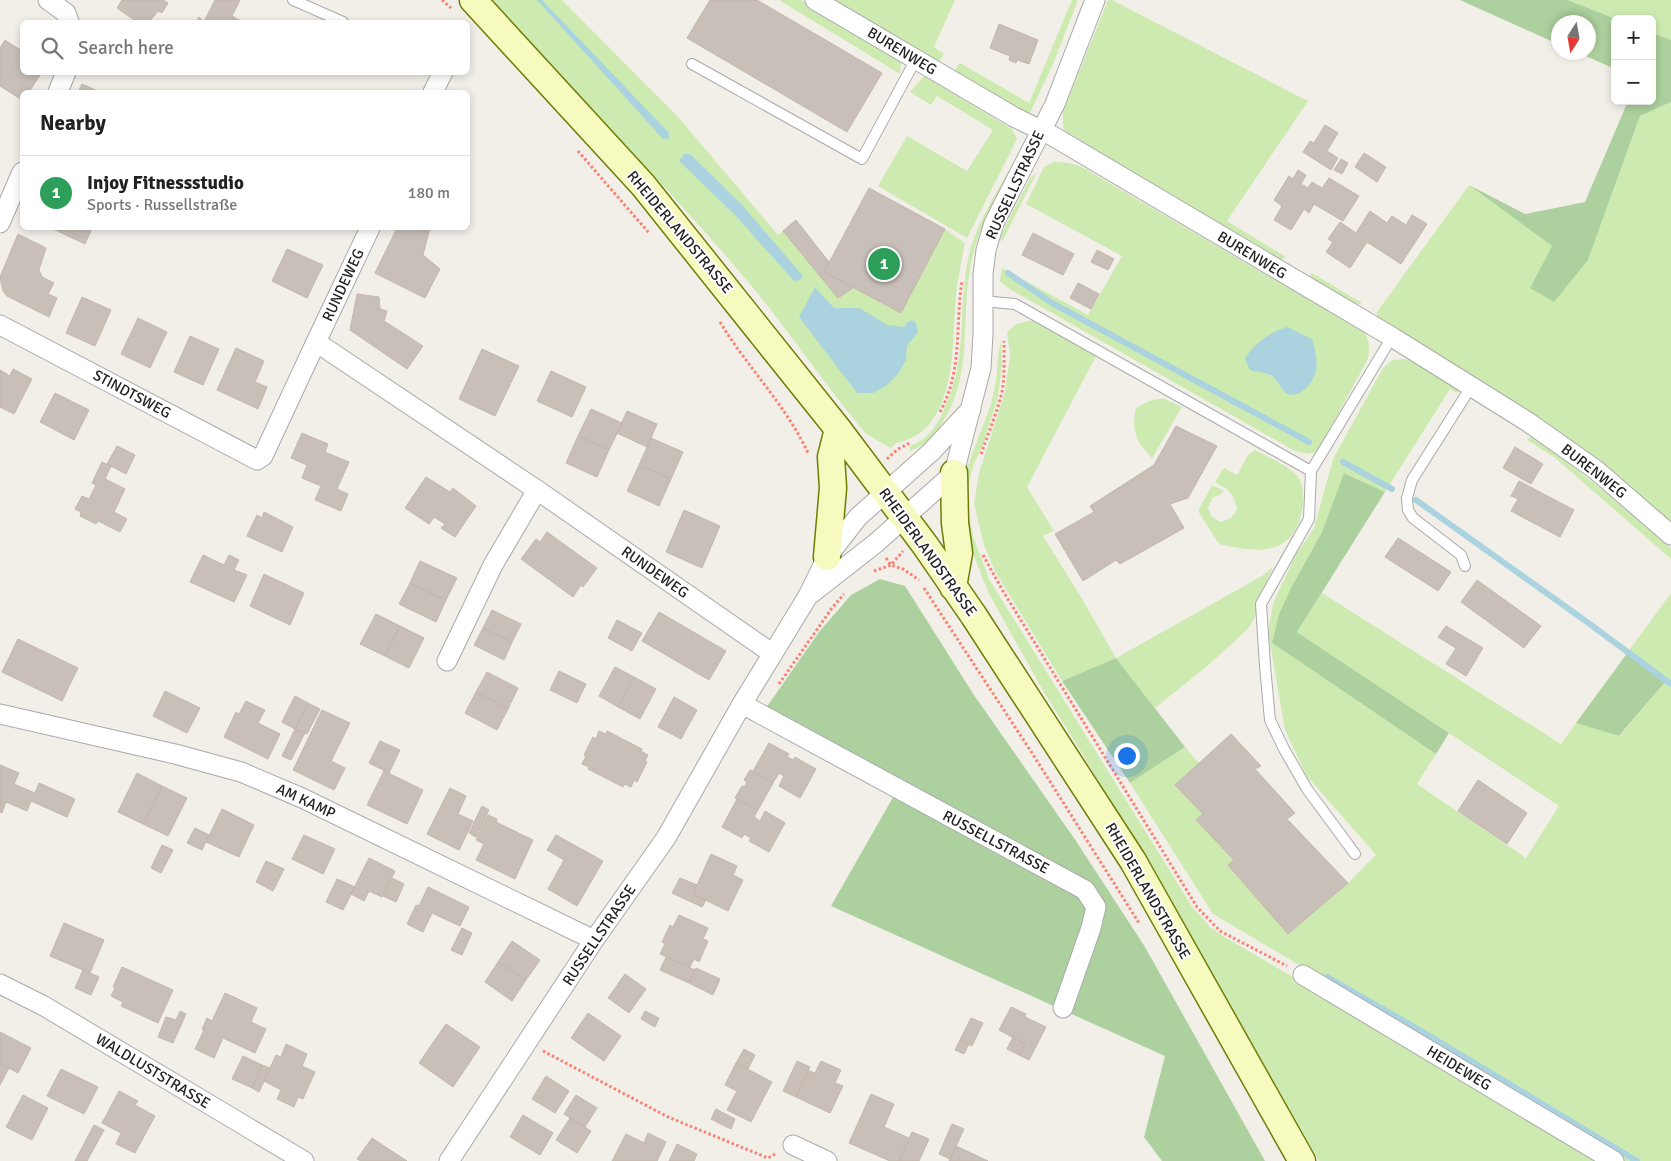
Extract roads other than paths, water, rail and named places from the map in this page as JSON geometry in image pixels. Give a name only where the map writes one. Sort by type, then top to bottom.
[{"type":"main road","name":"RHEIDERLANDSTRASSE","points":[[473,0],[643,185],[838,429],[904,516],[954,587],[1132,861],[1302,1161]]},
{"type":"main road","points":[[827,557],[833,488],[830,458],[838,429]]},
{"type":"main road","points":[[954,472],[955,523],[959,552],[954,587]]},
{"type":"street","points":[[48,0],[66,13],[68,20]]},
{"type":"street","name":"BURENWEG","points":[[815,0],[1014,118],[1041,130],[1392,337],[1528,422],[1596,470],[1671,535]]},
{"type":"street","name":"RUSSELLSTRASSE","points":[[808,596],[876,542],[954,472],[981,368],[982,301],[986,250],[994,224],[1055,104],[1095,0]]},
{"type":"street","points":[[59,90],[65,75]]},
{"type":"street","points":[[434,90],[442,75]]},
{"type":"street","points":[[0,223],[20,177]]},
{"type":"street","name":"RUNDEWEG","points":[[263,456],[369,230]]},
{"type":"street","name":"STINDTSWEG","points":[[0,325],[257,460],[263,456]]},
{"type":"street","name":"RUNDEWEG","points":[[316,342],[537,490],[773,654]]},
{"type":"street","name":"RUSSELLSTRASSE","points":[[449,1161],[594,940],[666,838],[742,704],[808,596],[827,557],[858,517],[879,483],[931,452],[970,409]]},
{"type":"street","points":[[447,660],[493,565],[537,490]]},
{"type":"street","name":"RUSSELLSTRASSE","points":[[742,704],[1085,890],[1096,907],[1091,928],[1062,1008]]},
{"type":"street","name":"AM KAMP","points":[[0,714],[174,754],[241,772],[302,798],[594,940]]},
{"type":"street","name":"HEIDEWEG","points":[[1303,975],[1614,1161]]},
{"type":"street","name":"WALDLUSTSTRASSE","points":[[0,984],[44,1006],[304,1161]]},
{"type":"street","points":[[792,1145],[827,1161]]},
{"type":"lane","points":[[293,0],[338,20]]},
{"type":"lane","points":[[692,64],[862,159],[916,59]]},
{"type":"lane","points":[[982,301],[1015,304],[1311,472]]},
{"type":"lane","points":[[1355,854],[1307,790],[1270,720],[1261,604],[1309,519],[1311,472],[1392,337]]},
{"type":"lane","points":[[1465,566],[1461,555],[1413,518],[1408,510],[1408,498],[1412,480],[1470,387]]},
{"type":"water","points":[[537,0],[542,0],[669,133],[669,138],[663,139]]},
{"type":"water","points":[[684,154],[690,154],[743,206],[803,276],[800,280],[794,281],[736,216],[679,161]]},
{"type":"water","points":[[815,287],[834,308],[859,308],[888,325],[904,327],[912,320],[916,323],[918,332],[907,346],[906,360],[898,374],[886,386],[873,393],[857,393],[799,317]]},
{"type":"water","points":[[1287,327],[1312,339],[1317,367],[1310,384],[1298,394],[1293,395],[1286,393],[1272,376],[1250,370],[1245,359],[1248,353],[1263,339]]},
{"type":"waterway","points":[[1008,273],[1052,303],[1309,442]]},
{"type":"waterway","points":[[1343,462],[1392,489]]},
{"type":"waterway","points":[[1416,500],[1671,684]]},
{"type":"waterway","points":[[1327,977],[1423,1032],[1637,1161]]},
{"type":"place","name":"Injoy Fitnessstudio","points":[[884,264]]}]
